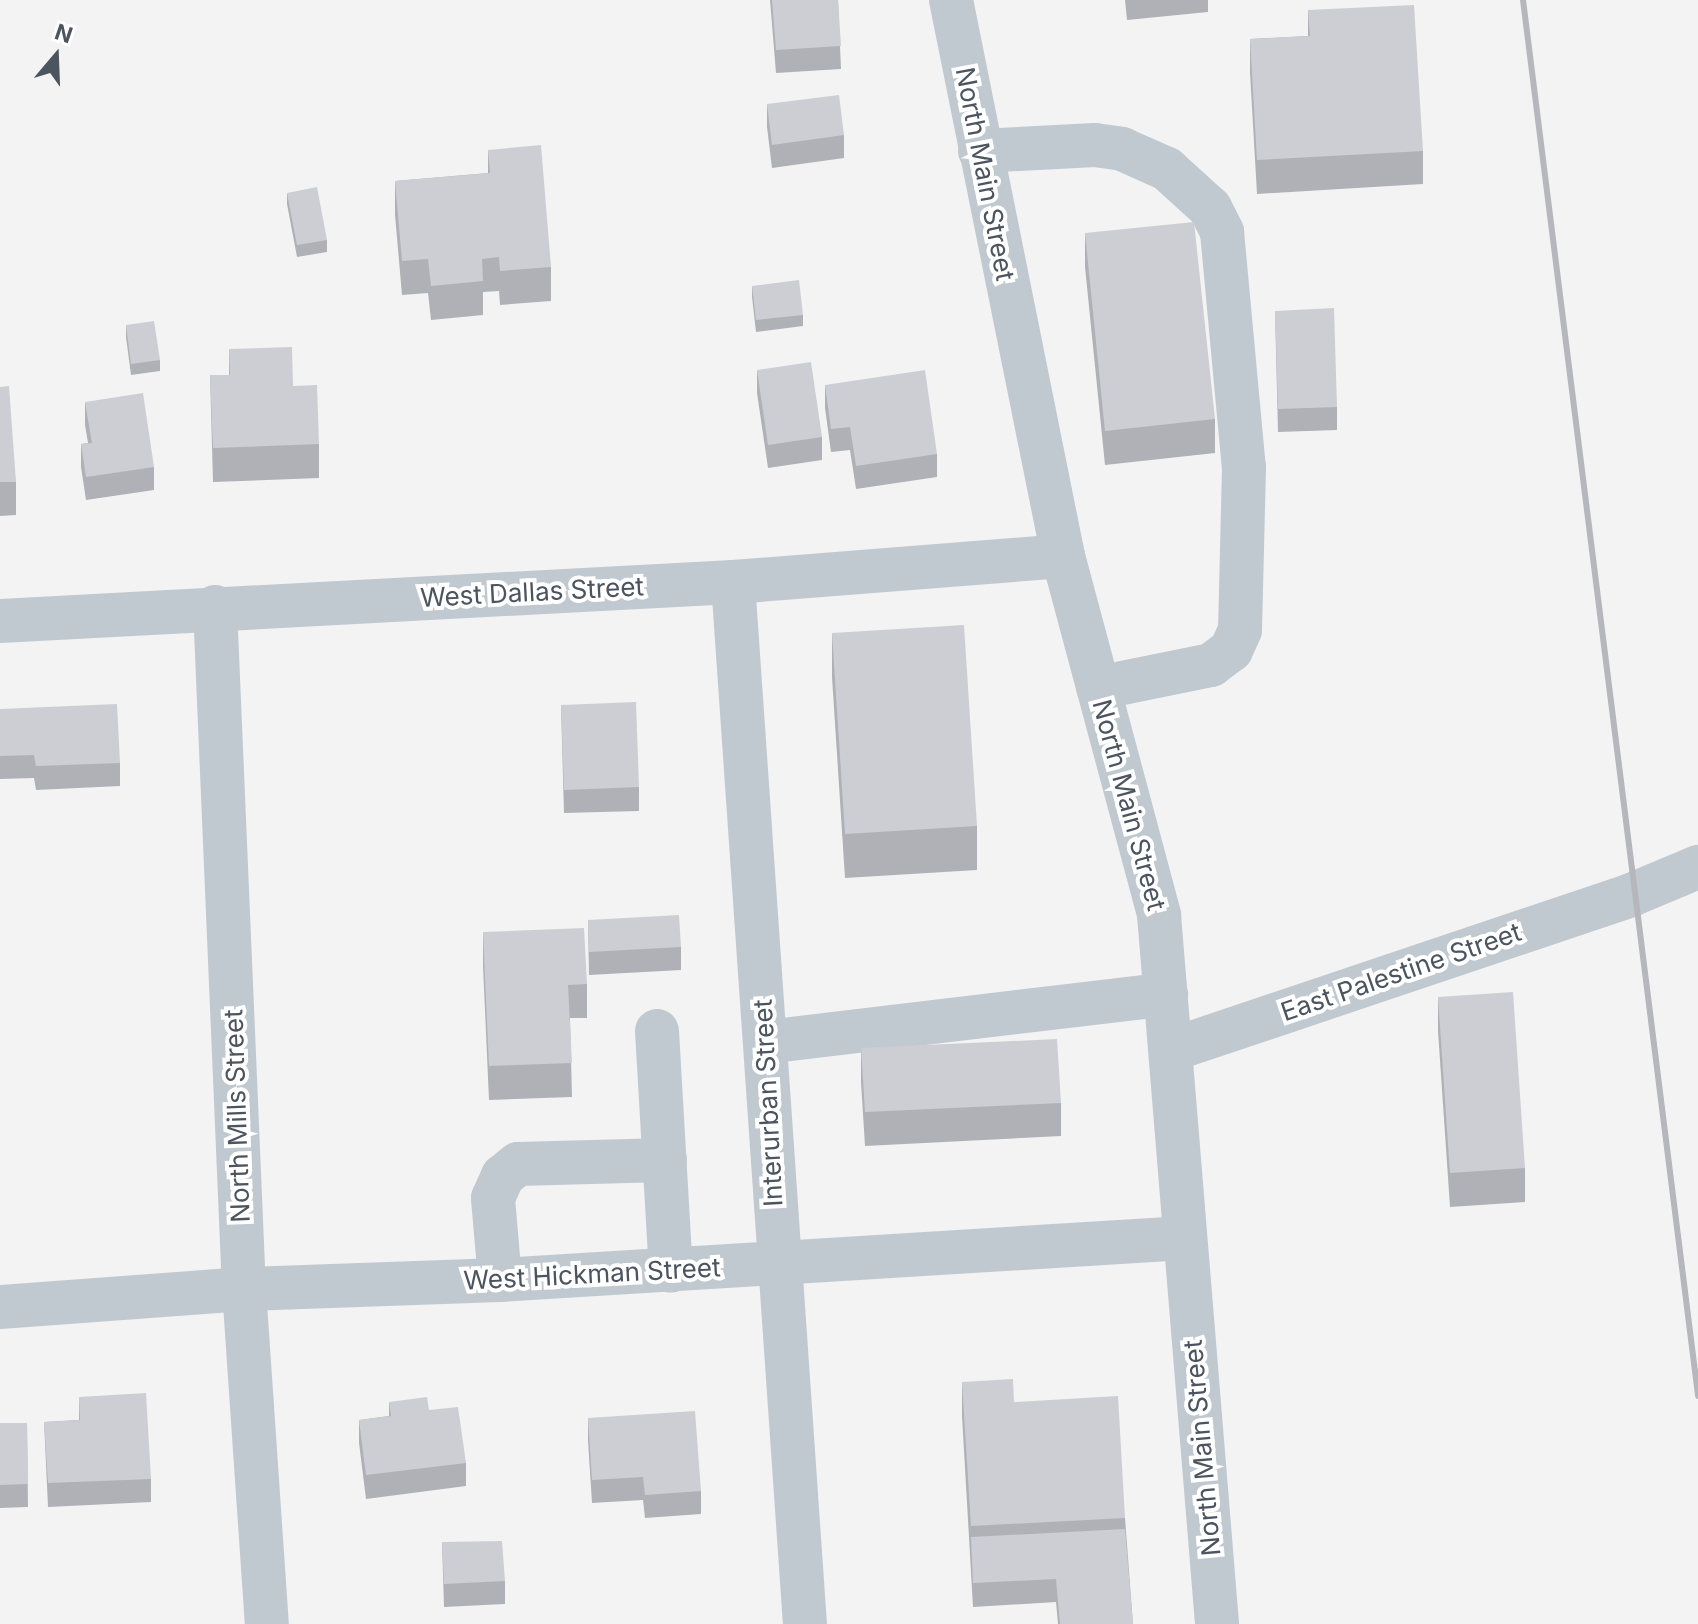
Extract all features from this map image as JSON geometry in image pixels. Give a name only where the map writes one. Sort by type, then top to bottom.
[{"type":"street","name":"North Main Street","points":[[951,0],[1063,556],[1159,915],[1217,1624]]},
{"type":"street","points":[[980,151],[1095,145],[1122,149],[1167,169],[1210,208],[1222,232],[1244,467],[1240,630],[1231,650],[1211,665],[1098,688]]},
{"type":"street","name":"West Dallas Street","points":[[0,621],[215,607],[733,582],[1063,556]]},
{"type":"street","name":"Interurban Street","points":[[733,582],[766,1042],[776,1263],[805,1624]]},
{"type":"street","name":"North Mills Street","points":[[215,607],[244,1289],[267,1624]]},
{"type":"street","name":"East Palestine Street","points":[[1171,1050],[1631,895],[1698,867]]},
{"type":"street","points":[[766,1042],[1166,994]]},
{"type":"street","points":[[657,1031],[671,1271]]},
{"type":"street","points":[[500,1280],[493,1198],[503,1176],[518,1164],[665,1160]]},
{"type":"street","name":"West Hickman Street","points":[[0,1307],[244,1289],[671,1271],[1185,1238]]},
{"type":"building","points":[[772,0],[838,0],[841,46],[776,50]]},
{"type":"building","points":[[1414,5],[1423,151],[1257,160],[1250,39],[1310,36],[1308,10]]},
{"type":"building","points":[[839,95],[844,135],[772,145],[767,104]]},
{"type":"building","points":[[541,145],[551,267],[500,271],[499,257],[482,259],[483,281],[431,286],[428,259],[402,261],[395,181],[490,173],[488,150]]},
{"type":"building","points":[[317,187],[327,240],[297,245],[287,193]]},
{"type":"building","points":[[1194,222],[1215,419],[1105,431],[1085,233]]},
{"type":"building","points":[[799,280],[803,315],[756,320],[752,286]]},
{"type":"building","points":[[1334,308],[1337,407],[1278,409],[1275,311]]},
{"type":"building","points":[[154,321],[160,360],[131,364],[126,325]]},
{"type":"building","points":[[292,347],[293,386],[317,385],[319,444],[213,448],[210,375],[230,375],[229,349]]},
{"type":"building","points":[[811,362],[822,437],[768,445],[757,370]]},
{"type":"building","points":[[925,370],[937,454],[856,466],[850,427],[831,429],[825,385]]},
{"type":"building","points":[[9,386],[16,482],[0,482],[0,387]]},
{"type":"building","points":[[143,393],[154,467],[86,477],[81,444],[92,443],[85,402]]},
{"type":"building","points":[[964,625],[977,826],[845,834],[832,633]]},
{"type":"building","points":[[636,702],[639,787],[564,790],[561,705]]},
{"type":"building","points":[[117,704],[120,763],[36,766],[34,755],[0,756],[0,709]]},
{"type":"building","points":[[679,915],[681,947],[589,952],[588,920]]},
{"type":"building","points":[[584,928],[587,984],[568,985],[572,1063],[489,1066],[483,932]]},
{"type":"building","points":[[1513,992],[1525,1168],[1450,1173],[1438,997]]},
{"type":"building","points":[[1057,1039],[1061,1103],[865,1112],[861,1048]]},
{"type":"building","points":[[1013,1379],[1014,1402],[1118,1396],[1125,1518],[971,1526],[962,1382]]},
{"type":"building","points":[[146,1393],[151,1479],[48,1483],[44,1422],[80,1420],[79,1397]]},
{"type":"building","points":[[427,1397],[429,1410],[458,1407],[466,1463],[366,1475],[359,1420],[391,1416],[389,1402]]},
{"type":"building","points":[[695,1411],[701,1491],[645,1495],[643,1477],[592,1480],[588,1418]]},
{"type":"building","points":[[0,1423],[27,1423],[28,1484],[0,1485]]},
{"type":"building","points":[[1125,1529],[1133,1624],[1060,1624],[1056,1579],[973,1583],[971,1537]]},
{"type":"building","points":[[502,1541],[505,1581],[444,1584],[442,1542]]},
{"type":"railway","points":[[1523,0],[1698,1396]]}]
